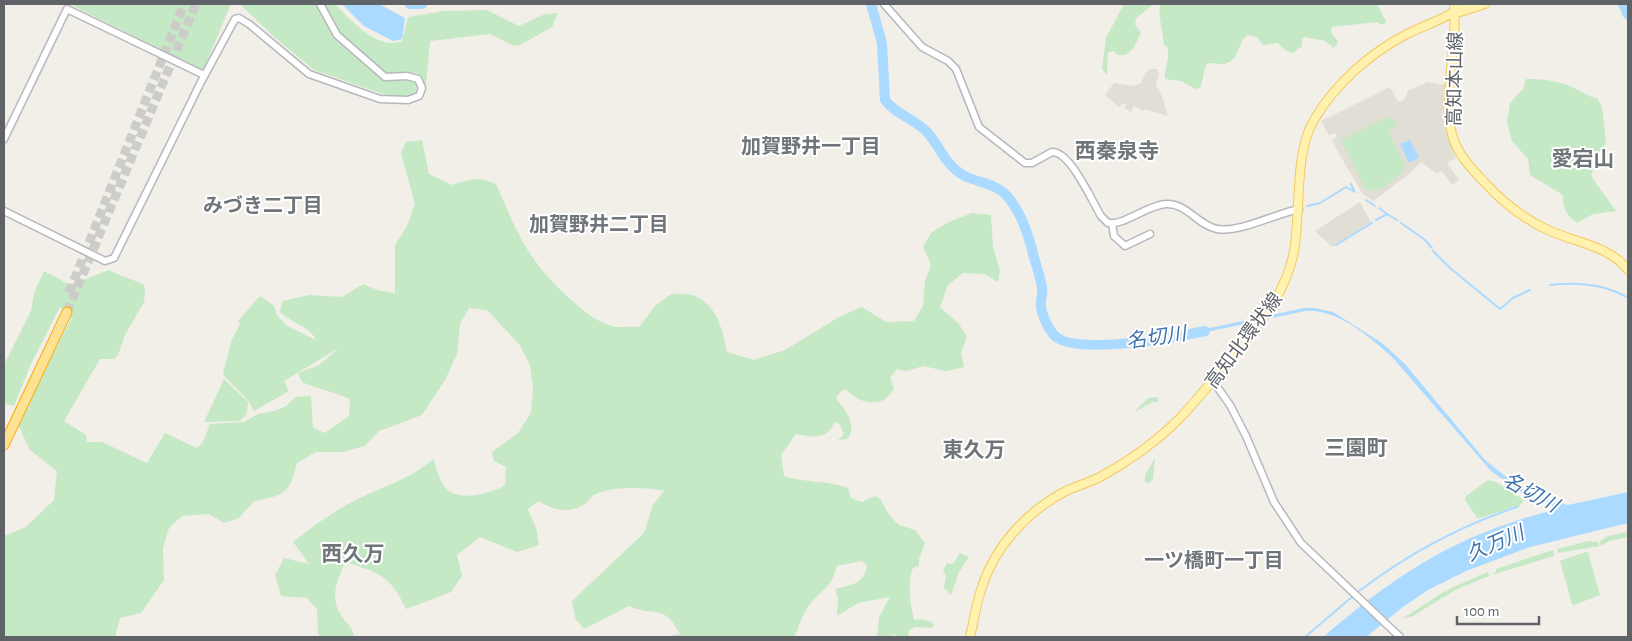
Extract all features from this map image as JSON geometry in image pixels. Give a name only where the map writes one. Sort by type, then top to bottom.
[{"type":"highway","points":[[4,434],[65,311],[4,445]]},
{"type":"main road","name":"高知本山線","points":[[1454,4],[1456,13],[1450,114],[1454,140],[1463,158],[1491,189],[1524,217],[1559,235],[1613,255],[1628,270]]},
{"type":"main road","name":"高知北環状線","points":[[1456,13],[1468,4]]},
{"type":"main road","name":"高知北環状線","points":[[970,637],[982,586],[999,552],[1017,529],[1032,514],[1052,500],[1123,463],[1157,440],[1213,381],[1261,322],[1289,274],[1296,242],[1303,150],[1310,128],[1324,106],[1356,70],[1382,49],[1409,33],[1456,13],[1485,4]]},
{"type":"street","points":[[4,211],[106,261],[114,258],[204,75],[232,21],[238,18],[250,24],[309,74],[380,99],[408,100],[419,96],[422,88],[418,79],[407,76],[388,78],[385,76],[337,35],[320,4]]},
{"type":"street","points":[[884,4],[922,47],[948,61],[956,69],[975,120],[981,129],[1000,141],[1026,163],[1032,163],[1052,152],[1059,154],[1072,165],[1106,222],[1112,223],[1165,204],[1178,206],[1210,226],[1226,229],[1299,209]]},
{"type":"street","points":[[4,139],[67,9],[204,75]]},
{"type":"street","points":[[1112,223],[1114,236],[1125,246],[1150,234]]},
{"type":"street","points":[[1213,381],[1230,406],[1246,436],[1274,502],[1300,543],[1400,637]]},
{"type":"shaded area","points":[[1151,69],[1157,69],[1159,74],[1156,86],[1162,96],[1168,116],[1145,109],[1144,111],[1134,106],[1131,112],[1124,108],[1126,104],[1124,103],[1119,107],[1105,95],[1114,83],[1134,86],[1141,83],[1146,72]]},
{"type":"shaded area","points":[[1428,82],[1445,85],[1444,127],[1456,158],[1447,163],[1459,180],[1452,185],[1442,171],[1436,173],[1421,162],[1409,174],[1373,201],[1362,193],[1334,145],[1332,140],[1337,137],[1336,133],[1329,135],[1321,121],[1390,87],[1398,102],[1404,100],[1408,91]]},
{"type":"shaded area","points":[[1360,202],[1371,222],[1332,247],[1315,231]]},
{"type":"green space","points":[[74,4],[231,4],[204,68],[201,69],[75,7]]},
{"type":"green space","points":[[240,4],[315,4],[334,39],[382,79],[414,82],[418,85],[414,94],[395,97],[314,70],[272,35]]},
{"type":"green space","points":[[324,4],[335,4],[365,32],[383,42],[393,43],[402,41],[408,17],[444,11],[487,10],[519,26],[545,14],[558,13],[552,27],[520,45],[514,46],[490,34],[430,41],[426,85],[417,73],[388,74],[364,56],[340,33]]},
{"type":"green space","points":[[1124,4],[1154,4],[1136,18],[1135,25],[1141,33],[1134,47],[1126,55],[1117,55],[1114,51],[1108,52],[1107,75],[1102,69],[1106,38]]},
{"type":"green space","points":[[1160,4],[1377,4],[1386,22],[1382,25],[1377,22],[1332,27],[1331,32],[1338,42],[1334,48],[1325,41],[1305,37],[1302,39],[1302,46],[1293,53],[1286,51],[1278,43],[1263,45],[1257,37],[1248,35],[1242,41],[1237,54],[1231,61],[1225,64],[1207,64],[1200,88],[1196,89],[1181,81],[1165,79],[1168,51],[1164,45]]},
{"type":"green space","points":[[1526,79],[1558,82],[1597,98],[1602,107],[1606,143],[1598,154],[1591,176],[1616,211],[1593,214],[1577,223],[1566,211],[1563,195],[1530,175],[1528,159],[1512,141],[1507,122],[1510,103],[1523,89]]},
{"type":"green space","points":[[1388,117],[1393,118],[1397,126],[1388,132],[1404,163],[1402,173],[1378,191],[1366,190],[1341,140]]},
{"type":"green space","points":[[422,140],[429,174],[452,185],[474,179],[496,184],[519,235],[537,263],[560,290],[592,317],[612,326],[639,327],[655,306],[671,294],[692,295],[703,300],[714,312],[721,327],[727,352],[754,360],[785,350],[839,317],[862,307],[886,322],[914,321],[923,306],[925,281],[931,265],[923,246],[932,232],[949,222],[972,213],[991,215],[993,247],[1000,271],[998,282],[985,274],[963,273],[948,285],[940,307],[959,324],[967,337],[961,352],[964,367],[946,371],[923,366],[907,371],[897,369],[890,378],[894,388],[890,395],[879,402],[865,401],[852,395],[847,390],[842,390],[837,396],[837,400],[850,419],[851,429],[847,439],[838,440],[844,434],[840,424],[835,422],[829,431],[821,436],[796,434],[781,455],[784,476],[840,485],[848,488],[851,498],[862,502],[875,496],[880,499],[890,516],[899,525],[915,530],[925,543],[919,559],[919,566],[913,568],[911,574],[911,607],[914,620],[928,621],[934,625],[931,628],[915,627],[909,630],[908,637],[895,637],[895,634],[889,637],[877,637],[879,617],[890,597],[858,603],[837,616],[838,599],[835,589],[852,585],[860,580],[866,571],[867,565],[862,561],[837,566],[832,580],[808,607],[794,637],[662,637],[680,634],[669,618],[658,612],[629,606],[584,629],[575,618],[572,601],[644,533],[653,505],[664,491],[629,488],[601,492],[580,507],[568,510],[556,509],[538,501],[528,509],[536,528],[539,545],[517,552],[480,537],[457,555],[462,576],[451,592],[406,609],[389,582],[375,573],[345,562],[335,595],[337,608],[352,630],[354,637],[321,637],[318,634],[317,609],[307,598],[281,596],[275,575],[284,558],[309,564],[293,542],[341,508],[406,477],[433,459],[443,485],[455,494],[477,495],[493,491],[505,485],[506,467],[494,461],[492,452],[518,433],[531,413],[533,387],[530,365],[519,344],[487,310],[469,308],[460,324],[457,354],[445,380],[422,415],[379,431],[365,446],[343,452],[316,452],[297,463],[292,480],[284,491],[273,497],[254,501],[239,518],[224,523],[209,514],[182,516],[169,528],[163,548],[164,580],[141,613],[120,618],[115,637],[4,637],[4,536],[26,527],[54,500],[57,471],[30,450],[17,423],[71,319],[71,314],[60,307],[30,366],[14,406],[4,404],[4,365],[31,311],[34,293],[44,271],[68,284],[109,270],[144,285],[144,302],[125,335],[118,355],[114,359],[100,359],[64,421],[86,435],[87,442],[102,442],[147,463],[165,433],[197,448],[203,442],[210,424],[244,422],[258,414],[275,411],[286,406],[296,397],[311,396],[313,428],[325,433],[349,416],[350,399],[302,382],[298,373],[319,365],[337,349],[284,381],[289,391],[254,411],[244,396],[223,374],[231,342],[240,324],[238,321],[260,296],[274,306],[277,315],[287,326],[316,340],[309,331],[280,312],[282,301],[309,295],[342,297],[363,284],[377,290],[395,293],[395,245],[407,226],[415,204],[401,153],[406,142]]},
{"type":"green space","points":[[224,379],[248,402],[247,413],[240,421],[204,422]]},
{"type":"green space","points":[[1158,397],[1158,402],[1153,402],[1134,412],[1148,398]]},
{"type":"green space","points":[[1155,458],[1153,479],[1149,483],[1145,482],[1145,475]]},
{"type":"green space","points":[[1488,480],[1496,482],[1524,500],[1518,508],[1516,506],[1478,519],[1465,500],[1465,497]]},
{"type":"green space","points":[[1628,532],[1628,537],[1609,541],[1601,546],[1600,541],[1608,536]]},
{"type":"green space","points":[[1589,541],[1598,542],[1599,546],[1558,553],[1557,549]]},
{"type":"green space","points":[[1553,550],[1554,556],[1491,575],[1496,572],[1496,569],[1517,562],[1518,564],[1519,561]]},
{"type":"green space","points":[[1585,552],[1588,553],[1600,595],[1574,605],[1572,604],[1560,561]]},
{"type":"green space","points":[[960,553],[969,557],[959,572],[951,595],[944,588],[946,575],[943,570],[947,563],[953,564]]},
{"type":"green space","points":[[1488,572],[1489,576],[1457,589],[1413,616],[1402,619],[1445,591],[1448,592],[1447,590]]},
{"type":"water","points":[[342,4],[379,4],[405,18],[402,39],[393,41],[364,26]]},
{"type":"water","points":[[1410,140],[1419,158],[1409,163],[1400,144]]},
{"type":"water","name":"久万川","points":[[1304,308],[1333,312],[1382,343],[1405,364],[1485,460],[1519,487],[1552,501],[1568,505],[1628,492],[1628,523],[1530,547],[1466,571],[1428,590],[1403,607],[1366,637],[1323,637],[1377,594],[1430,558],[1488,531],[1554,510],[1555,507],[1525,495],[1491,471],[1393,358],[1364,334],[1341,319],[1317,311],[1305,311],[1192,335],[1191,332]]},
{"type":"waterway","name":"名切川","points":[[410,4],[422,4]]},
{"type":"waterway","name":"名切川","points":[[871,4],[882,43],[885,100],[895,110],[927,132],[947,161],[957,171],[968,178],[997,188],[1007,196],[1021,217],[1030,241],[1042,287],[1042,310],[1046,323],[1053,334],[1064,341],[1102,345],[1149,341],[1205,331]]},
{"type":"waterway","points":[[1623,4],[1628,15]]},
{"type":"waterway","points":[[1351,184],[1354,191]]},
{"type":"waterway","points":[[1307,206],[1320,203],[1346,187],[1355,192]]},
{"type":"waterway","points":[[1366,200],[1375,206]]},
{"type":"waterway","points":[[1379,208],[1387,214]]},
{"type":"waterway","points":[[1376,220],[1387,214],[1397,220]]},
{"type":"waterway","points":[[1336,245],[1372,223]]},
{"type":"waterway","points":[[1401,223],[1424,239],[1432,248]]},
{"type":"waterway","points":[[1433,251],[1450,268],[1500,309],[1513,298],[1530,290]]},
{"type":"waterway","points":[[1550,285],[1590,285],[1619,293],[1628,298]]},
{"type":"waterway","points":[[1359,591],[1396,565],[1435,542],[1475,523],[1517,507]]},
{"type":"waterway","points":[[1305,637],[1352,597]]},
{"type":"tunnel","points":[[69,293],[184,4]]},
{"type":"tunnel","points":[[67,312],[196,4]]},
{"type":"district","name":"加賀野井一丁目","points":[[811,146]]},
{"type":"district","name":"西秦泉寺","points":[[1117,151]]},
{"type":"district","name":"愛宕山","points":[[1583,159]]},
{"type":"district","name":"みづき二丁目","points":[[263,205]]},
{"type":"district","name":"加賀野井二丁目","points":[[599,224]]},
{"type":"district","name":"三園町","points":[[1356,448]]},
{"type":"district","name":"東久万","points":[[974,450]]},
{"type":"district","name":"西久万","points":[[353,554]]},
{"type":"district","name":"一ツ橋町一丁目","points":[[1214,560]]}]
